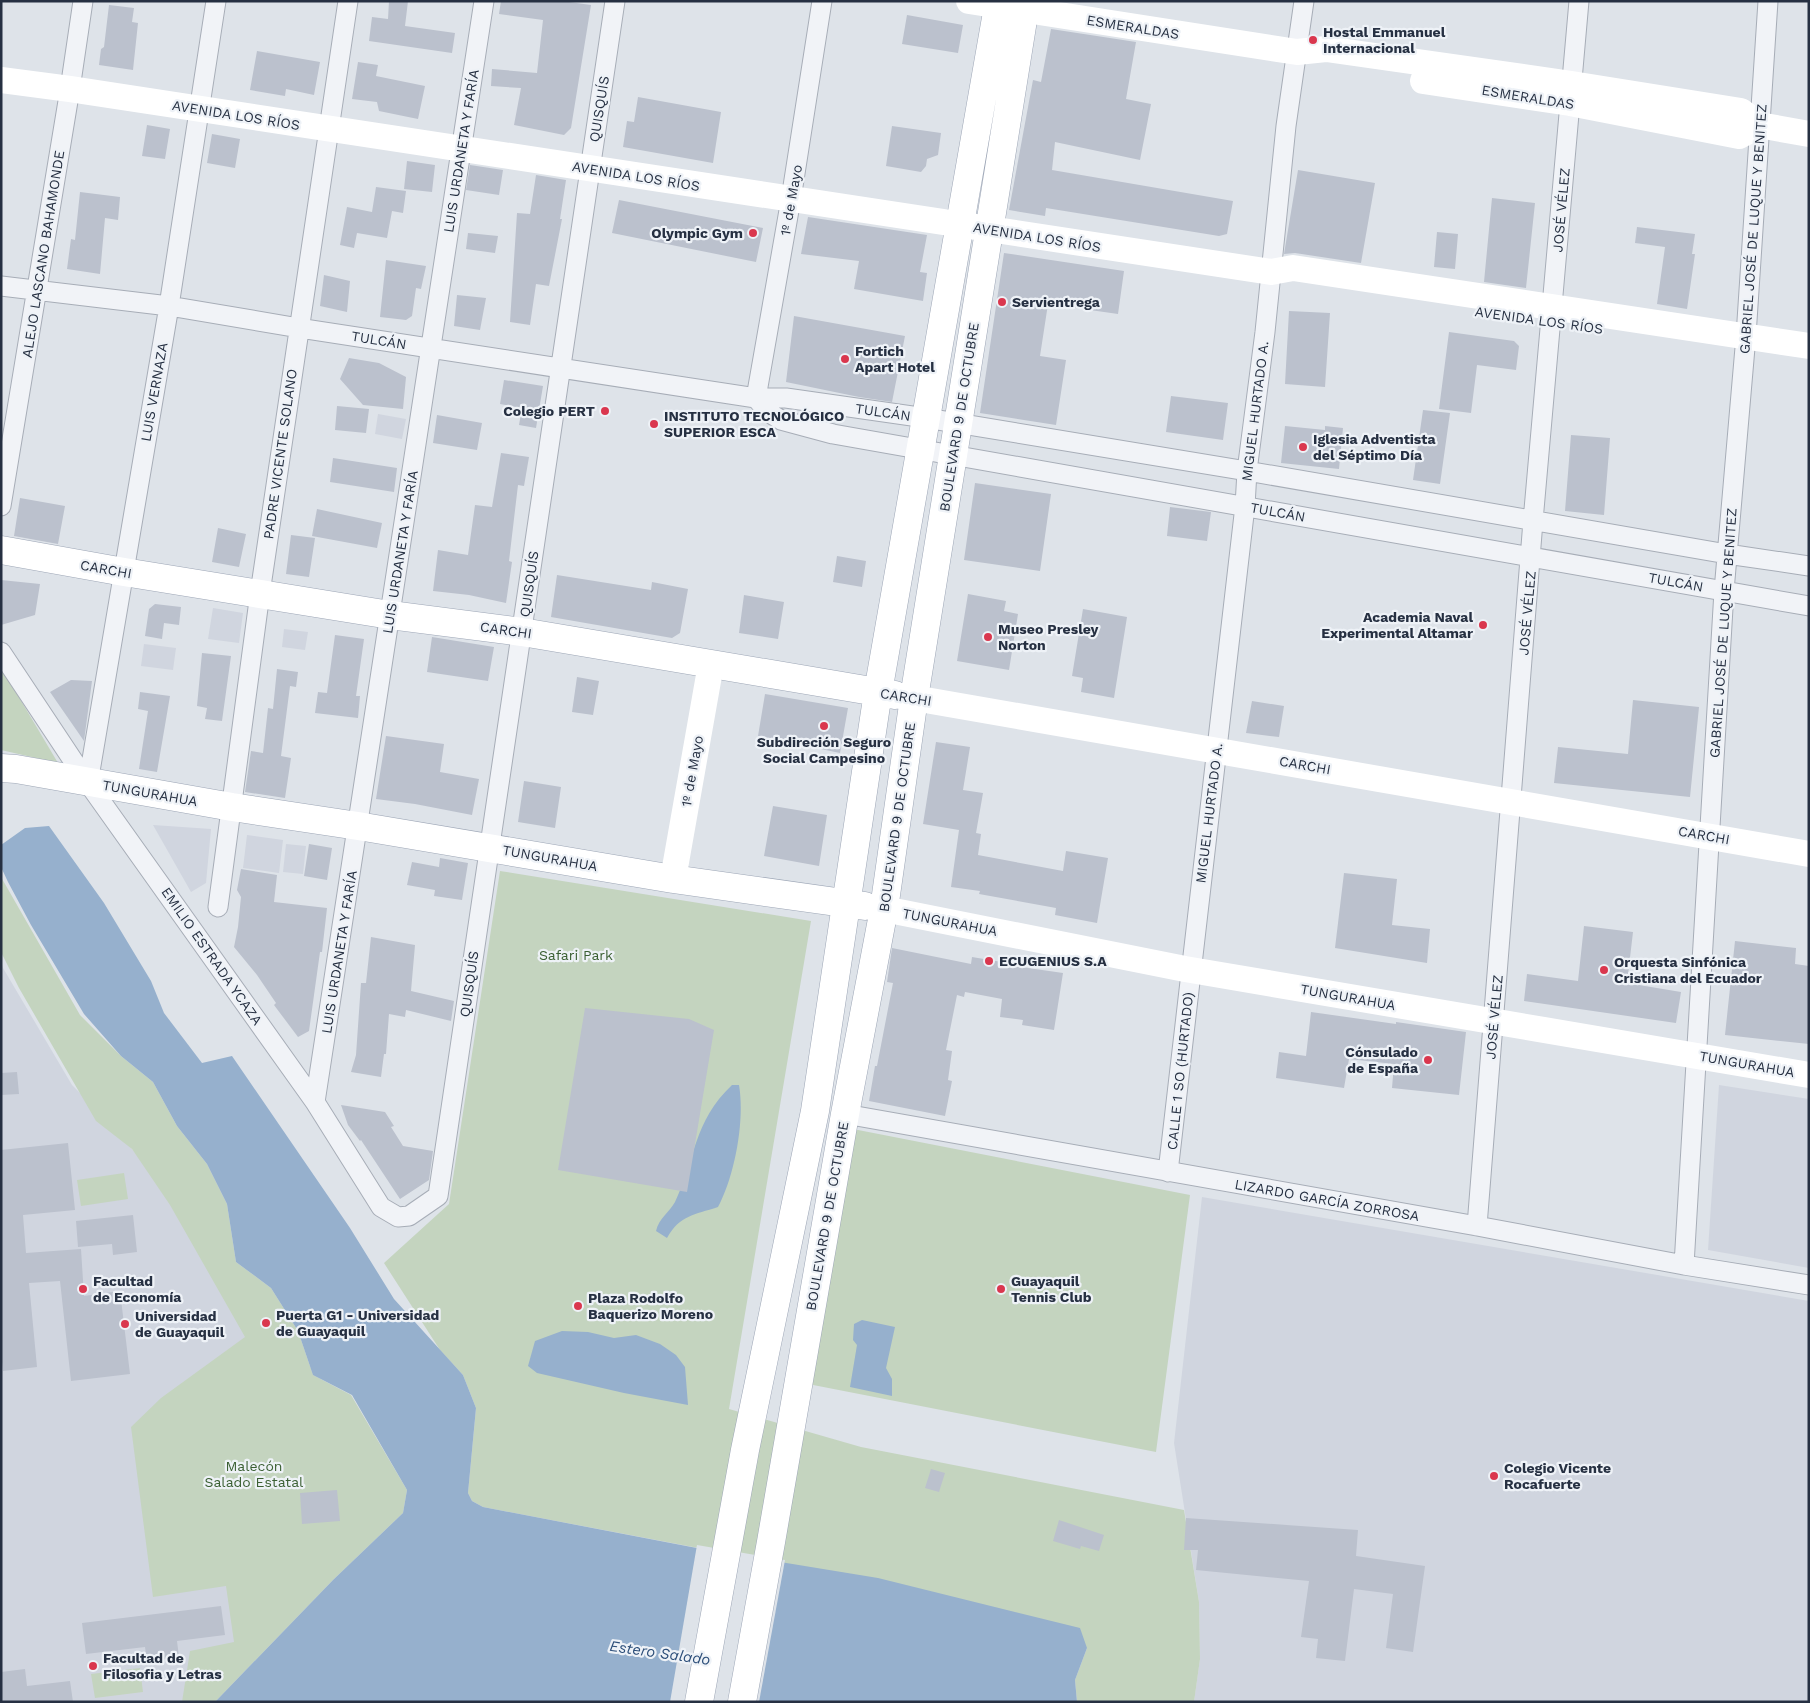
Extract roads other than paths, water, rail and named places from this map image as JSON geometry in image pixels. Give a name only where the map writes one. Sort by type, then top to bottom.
[{"type":"main road","name":"ESMERALDAS","points":[[969,1],[1012,5],[1297,52],[1326,49],[1571,94],[1741,112],[1758,125],[1809,134]]},
{"type":"main road","points":[[699,1702],[745,1450],[815,1111],[848,903],[878,692],[960,225],[1012,5]]},
{"type":"main road","name":"BOULEVARD 9 DE OCTUBRE","points":[[742,1702],[845,1114],[884,909],[914,698],[989,230],[1012,5]]},
{"type":"main road","name":"AVENIDA LOS RÍOS","points":[[1,80],[1270,272],[1293,268],[1552,315],[1746,343],[1809,346]]},
{"type":"main road","name":"AVENIDA LOS RÍOS","points":[[1746,343],[1809,360]]},
{"type":"main road","name":"CARCHI","points":[[1,550],[124,572],[390,614],[522,632],[1217,749],[1809,854]]},
{"type":"main road","name":"1º de Mayo","points":[[673,879],[712,664]]},
{"type":"main road","name":"TUNGURAHUA","points":[[1,768],[16,768],[88,783],[673,879],[884,909],[1191,970],[1809,1075]]},
{"type":"street","name":"ALEJO LASCANO BAHAMONDE","points":[[1,506],[83,1]]},
{"type":"street","name":"LUIS VERNAZA","points":[[88,783],[168,306],[216,1]]},
{"type":"street","name":"PADRE VICENTE SOLANO","points":[[218,907],[260,593],[348,1]]},
{"type":"street","name":"LUIS URDANETA Y FARÍA","points":[[316,1102],[484,1]]},
{"type":"street","name":"QUISQUÍS","points":[[438,1196],[615,1]]},
{"type":"street","name":"1º de Mayo","points":[[756,398],[791,199],[822,1]]},
{"type":"street","name":"MIGUEL HURTADO A.","points":[[1191,970],[1245,506],[1247,471],[1265,332],[1286,126],[1304,1]]},
{"type":"street","name":"JOSÉ VÉLEZ","points":[[1476,1226],[1579,1]]},
{"type":"street","name":"GABRIEL JOSÉ DE LUQUE Y BENITEZ","points":[[1684,1265],[1711,837],[1724,591],[1746,343],[1758,125],[1768,1]]},
{"type":"street","name":"TULCÁN","points":[[1,286],[168,306],[756,398],[786,398],[926,418],[1728,554],[1809,566]]},
{"type":"street","name":"TULCÁN","points":[[756,398],[768,412],[781,420],[833,434],[1809,606]]},
{"type":"street","name":"EMILIO ESTRADA YCAZA","points":[[1,652],[88,783],[316,1102],[381,1207],[398,1217],[409,1216],[438,1196]]},
{"type":"street","name":"CALLE 1 SO (HURTADO)","points":[[1168,1172],[1191,970]]},
{"type":"street","name":"LIZARDO GARCÍA ZORROSA","points":[[845,1114],[1476,1226],[1684,1265],[1809,1285]]},
{"type":"water","name":"Estero Salado","points":[[49,826],[104,903],[151,981],[164,1013],[202,1063],[232,1056],[350,1228],[394,1299],[463,1375],[476,1408],[468,1493],[472,1501],[483,1507],[702,1549],[878,1578],[1080,1628],[1087,1648],[1075,1680],[1077,1702],[215,1702],[333,1580],[403,1513],[407,1490],[352,1395],[313,1375],[298,1331],[271,1288],[236,1262],[227,1204],[207,1164],[177,1126],[153,1082],[121,1056],[84,1014],[31,925],[1,867],[1,845],[25,828]]},
{"type":"water","points":[[732,1085],[739,1085],[741,1114],[734,1164],[724,1194],[718,1207],[683,1220],[672,1230],[667,1238],[656,1231],[657,1226],[675,1202],[702,1127],[719,1099]]},
{"type":"water","points":[[862,1320],[895,1327],[886,1368],[892,1379],[892,1396],[850,1387],[857,1345],[853,1340],[854,1324]]},
{"type":"water","points":[[562,1331],[588,1332],[614,1338],[636,1335],[660,1344],[676,1355],[685,1367],[688,1405],[624,1393],[537,1373],[528,1366],[535,1341]]},
{"type":"place","name":"Hostal Emmanuel Internacional","points":[[1313,40]]},
{"type":"place","name":"Olympic Gym","points":[[753,233]]},
{"type":"place","name":"Servientrega","points":[[1002,302]]},
{"type":"place","name":"Fortich Apart Hotel","points":[[845,359]]},
{"type":"place","name":"Colegio PERT","points":[[605,411]]},
{"type":"place","name":"INSTITUTO TECNOLÓGICO SUPERIOR ESCA","points":[[654,424]]},
{"type":"place","name":"Iglesia Adventista del Séptimo Día","points":[[1303,447]]},
{"type":"place","name":"Academia Naval Experimental Altamar","points":[[1483,625]]},
{"type":"place","name":"Museo Presley Norton","points":[[988,637]]},
{"type":"place","name":"Subdireción Seguro Social Campesino","points":[[824,726]]},
{"type":"place","name":"ECUGENIUS S.A","points":[[989,961]]},
{"type":"place","name":"Orquesta Sinfónica Cristiana del Ecuador","points":[[1604,970]]},
{"type":"place","name":"Cónsulado de España","points":[[1428,1060]]},
{"type":"place","name":"Facultad de Economía","points":[[83,1289]]},
{"type":"place","name":"Guayaquil Tennis Club","points":[[1001,1289]]},
{"type":"place","name":"Plaza Rodolfo Baquerizo Moreno","points":[[578,1306]]},
{"type":"place","name":"Puerta G1 - Universidad de Guayaquil","points":[[266,1323]]},
{"type":"place","name":"Universidad de Guayaquil","points":[[125,1324]]},
{"type":"place","name":"Colegio Vicente Rocafuerte","points":[[1494,1476]]},
{"type":"place","name":"Facultad de Filosofia y Letras","points":[[93,1666]]},
{"type":"park label","name":"Safari Park","points":[[576,955]]},
{"type":"park label","name":"Malecón Salado Estatal","points":[[254,1474]]}]
